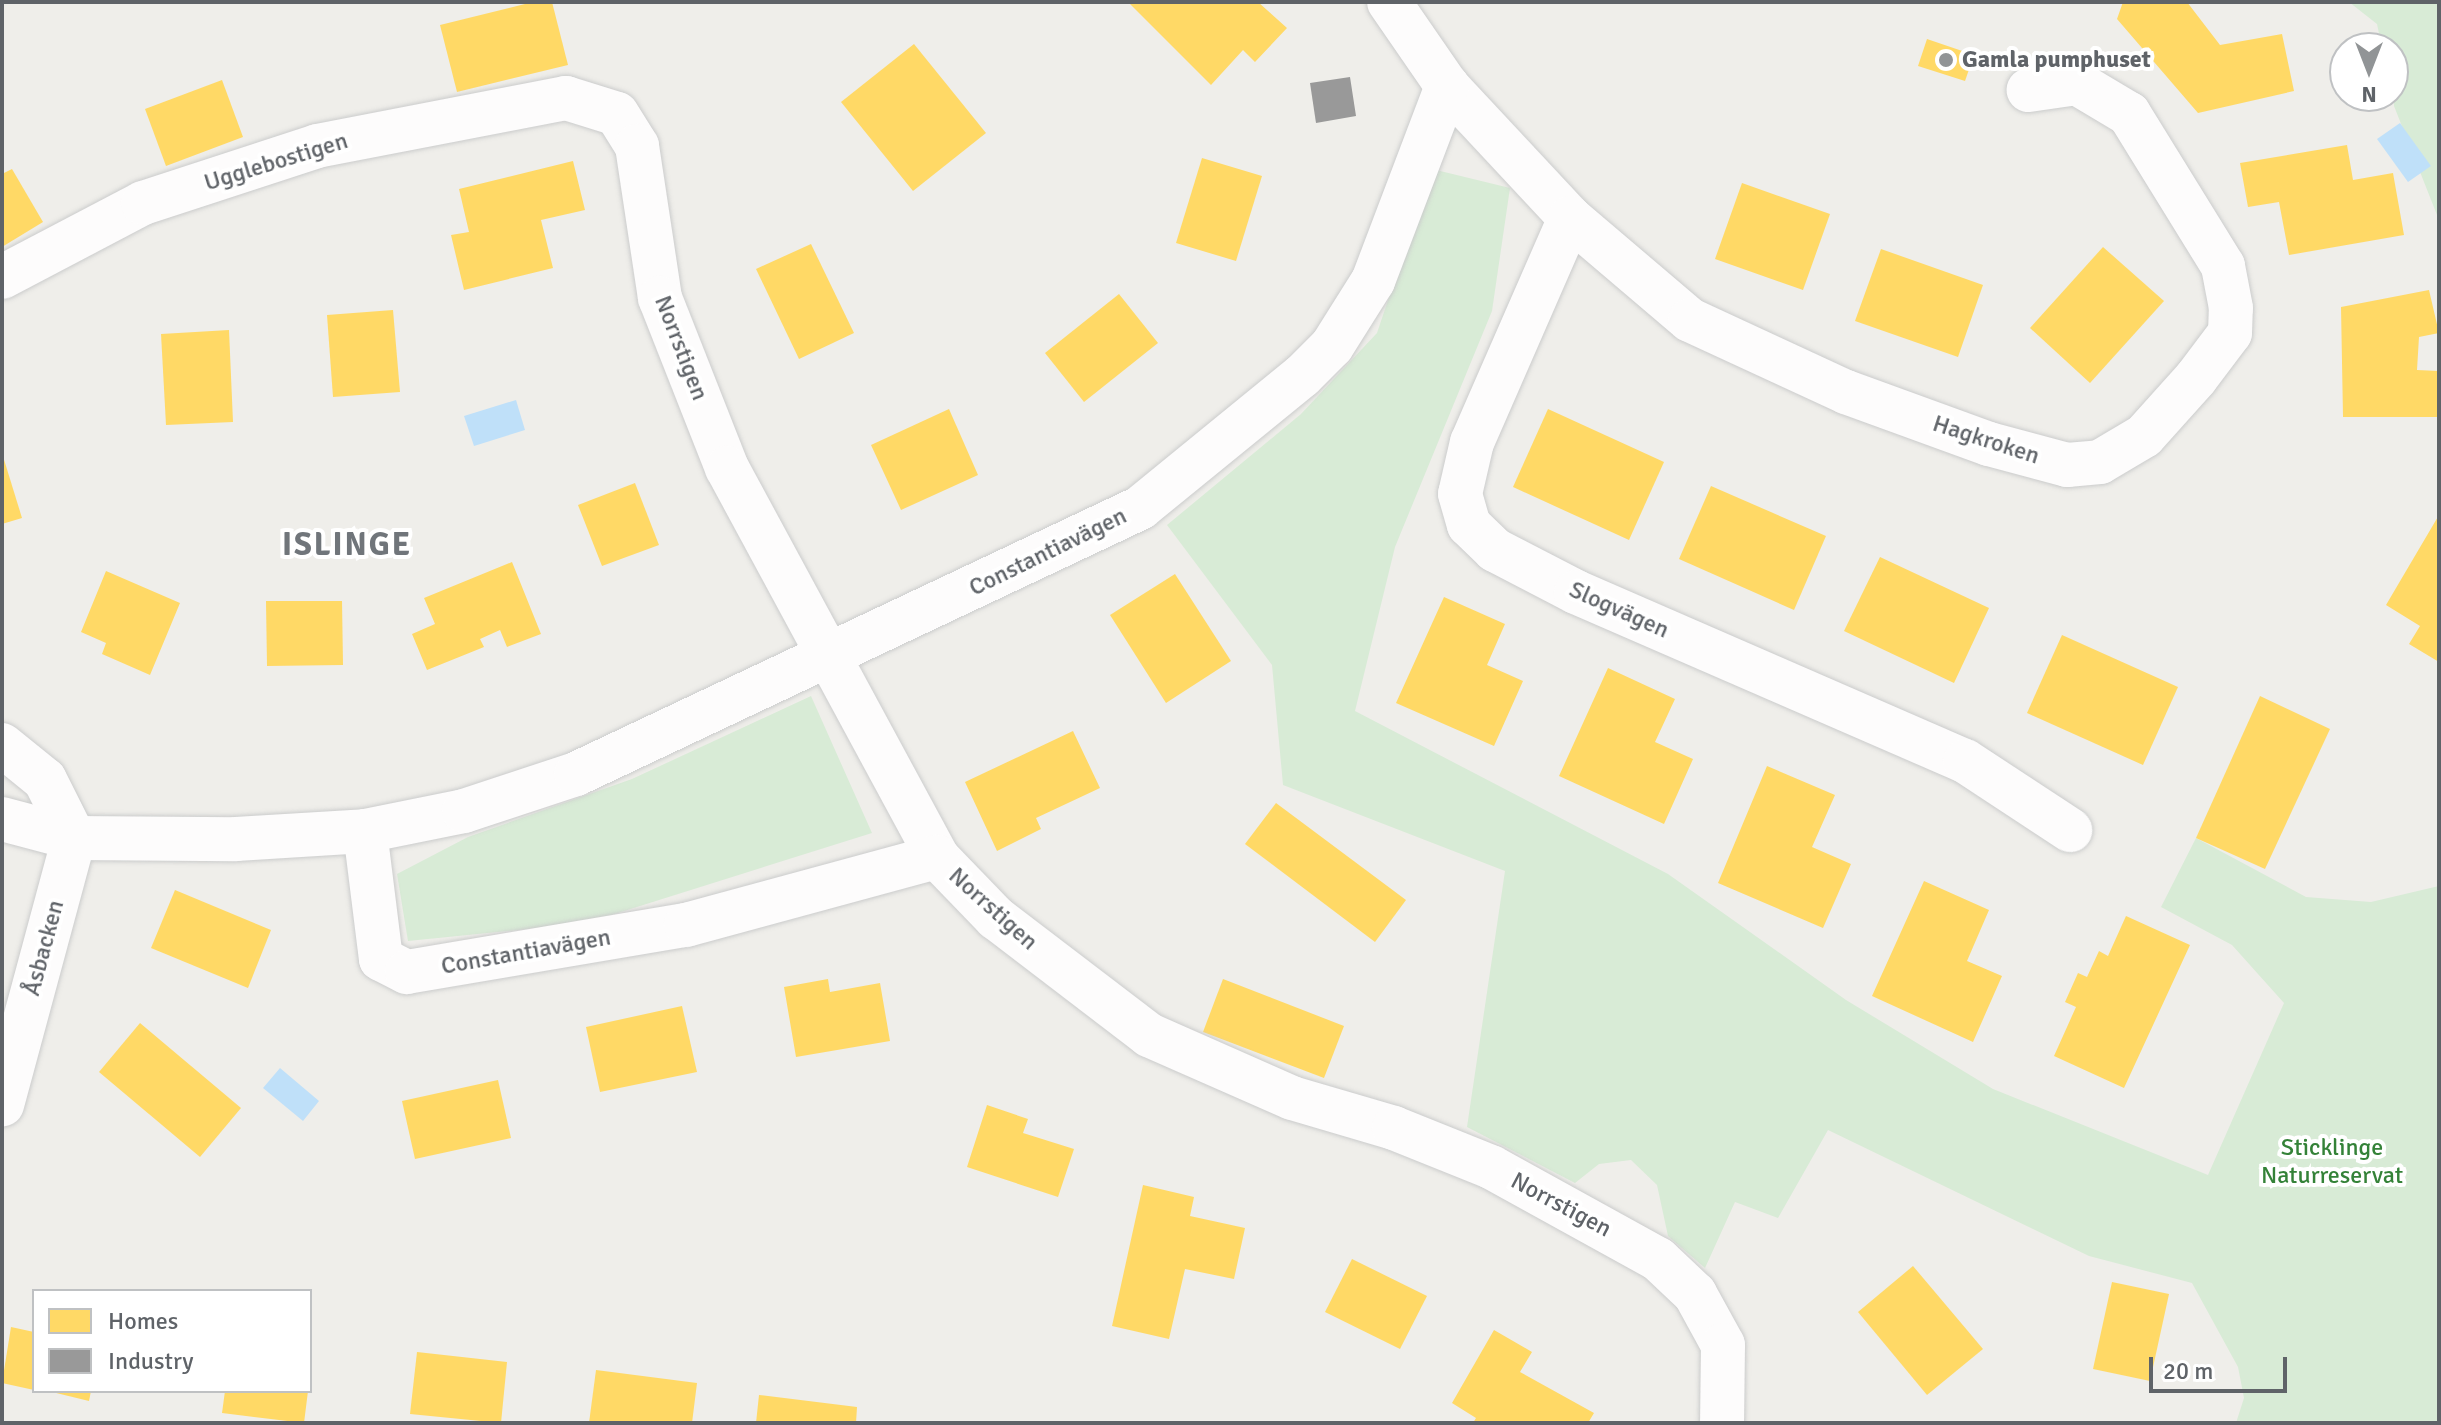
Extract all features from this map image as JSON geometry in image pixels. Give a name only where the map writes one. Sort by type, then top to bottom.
[{"type":"street","points":[[1389,2],[1447,86]]},
{"type":"street","name":"Hagkroken","points":[[1447,86],[1570,218],[1690,320],[1846,392],[1989,444],[2067,465],[2100,462],[2144,436],[2196,378],[2230,333],[2231,308],[2223,266],[2129,114],[2077,83],[2029,90]]},
{"type":"street","name":"Constantiavägen","points":[[2,819],[74,838],[365,831],[464,811],[576,774],[830,650],[1140,508],[1302,376],[1332,346],[1373,281],[1447,86]]},
{"type":"street","name":"Norrstigen","points":[[566,98],[617,114],[637,146],[660,298],[727,468],[830,650],[937,857],[996,918],[1149,1035],[1292,1098],[1394,1128],[1491,1167],[1658,1259],[1695,1294],[1723,1345],[1722,1423]]},
{"type":"street","name":"Ugglebostigen","points":[[2,277],[143,203],[317,146],[566,98]]},
{"type":"street","name":"Slogvägen","points":[[1570,218],[1472,442],[1460,494],[1469,525],[1495,550],[1576,592],[1965,761],[2070,830]]},
{"type":"street","points":[[2,745],[45,780],[74,838]]},
{"type":"street","name":"Constantiavägen","points":[[365,831],[381,959],[407,972],[686,925],[937,857]]},
{"type":"street","name":"Åsbacken","points":[[2,1104],[74,838]]},
{"type":"green space","points":[[2349,2],[2439,2],[2439,220],[2396,112],[2409,112],[2409,32],[2379,32],[2377,24]]},
{"type":"green space","name":"Sticklinge Naturreservat","points":[[1432,169],[1510,188],[1492,311],[1395,547],[1355,711],[1668,874],[1846,1000],[1993,1089],[2208,1175],[2284,1003],[2232,945],[2161,907],[2196,838],[2306,897],[2371,902],[2439,886],[2439,1423],[2236,1423],[2244,1398],[2238,1367],[2192,1283],[2089,1256],[1828,1130],[1778,1218],[1735,1202],[1705,1268],[1668,1236],[1657,1185],[1631,1160],[1599,1164],[1575,1183],[1467,1127],[1505,871],[1283,785],[1272,665],[1167,525],[1301,414],[1377,333]]},
{"type":"green space","points":[[811,696],[872,833],[586,923],[408,941],[397,874],[468,837],[632,779]]},
{"type":"water","points":[[2400,123],[2431,166],[2408,182],[2377,139]]},
{"type":"water","points":[[516,400],[525,430],[474,446],[464,416]]},
{"type":"water","points":[[280,1068],[319,1101],[303,1121],[263,1088]]},
{"type":"building: Homes","points":[[533,2],[552,2],[568,65],[457,92],[440,25]]},
{"type":"building: Homes","points":[[1128,2],[1258,2],[1287,28],[1255,62],[1243,50],[1211,85]]},
{"type":"building: Homes","points":[[2123,2],[2187,2],[2220,45],[2282,34],[2294,91],[2198,113],[2117,19]]},
{"type":"building: Homes","name":"Gamla pumphuset","points":[[1927,39],[1974,55],[1965,81],[1918,66]]},
{"type":"building: Homes","points":[[914,44],[986,133],[913,191],[841,102]]},
{"type":"building: Homes","points":[[222,80],[243,137],[166,166],[145,109]]},
{"type":"building: Homes","points":[[2347,145],[2353,180],[2393,173],[2404,235],[2289,255],[2279,202],[2248,207],[2240,163]]},
{"type":"building: Homes","points":[[1202,158],[1262,176],[1236,261],[1176,243]]},
{"type":"building: Homes","points":[[573,161],[585,210],[541,220],[553,268],[464,290],[451,235],[469,232],[459,189]]},
{"type":"building: Homes","points":[[12,169],[43,222],[2,247],[2,174]]},
{"type":"building: Homes","points":[[1742,183],[1830,214],[1803,290],[1715,259]]},
{"type":"building: Homes","points":[[811,244],[854,333],[799,359],[756,269]]},
{"type":"building: Homes","points":[[2103,247],[2164,301],[2090,383],[2030,328]]},
{"type":"building: Homes","points":[[1881,249],[1983,285],[1958,357],[1855,321]]},
{"type":"building: Homes","points":[[2429,290],[2439,333],[2419,337],[2417,370],[2439,371],[2439,417],[2343,417],[2341,307]]},
{"type":"building: Homes","points":[[1119,294],[1158,343],[1084,402],[1045,353]]},
{"type":"building: Homes","points":[[393,310],[400,392],[333,397],[327,315]]},
{"type":"building: Homes","points":[[229,330],[233,422],[166,425],[161,334]]},
{"type":"building: Homes","points":[[949,409],[978,475],[901,510],[871,445]]},
{"type":"building: Homes","points":[[1548,409],[1664,462],[1629,540],[1513,487]]},
{"type":"building: Homes","points":[[2,453],[22,518],[2,524]]},
{"type":"building: Homes","points":[[635,483],[659,545],[602,566],[578,505]]},
{"type":"building: Homes","points":[[1711,486],[1826,536],[1794,610],[1679,559]]},
{"type":"building: Homes","points":[[2439,515],[2439,662],[2409,644],[2420,626],[2386,605]]},
{"type":"building: Homes","points":[[1880,557],[1989,608],[1954,683],[1844,631]]},
{"type":"building: Homes","points":[[512,562],[541,634],[507,647],[500,630],[480,639],[484,647],[427,670],[412,634],[435,624],[424,598]]},
{"type":"building: Homes","points":[[106,571],[180,603],[150,675],[102,654],[106,643],[81,632]]},
{"type":"building: Homes","points":[[1175,574],[1231,661],[1166,703],[1110,615]]},
{"type":"building: Homes","points":[[1444,597],[1505,624],[1487,665],[1523,681],[1494,746],[1396,703]]},
{"type":"building: Homes","points":[[266,601],[342,601],[343,665],[267,666]]},
{"type":"building: Homes","points":[[2062,635],[2178,687],[2143,765],[2027,713]]},
{"type":"building: Homes","points":[[1608,668],[1675,699],[1655,742],[1693,759],[1664,824],[1559,776]]},
{"type":"building: Homes","points":[[2260,696],[2330,729],[2265,869],[2196,838]]},
{"type":"building: Homes","points":[[1073,731],[1100,788],[1036,818],[1041,829],[997,851],[965,782]]},
{"type":"building: Homes","points":[[1767,766],[1835,795],[1812,847],[1851,864],[1823,928],[1718,883]]},
{"type":"building: Homes","points":[[1276,803],[1406,900],[1375,942],[1245,844]]},
{"type":"building: Homes","points":[[1924,881],[1989,910],[1967,961],[2002,976],[1973,1042],[1872,996]]},
{"type":"building: Homes","points":[[175,890],[271,930],[248,988],[151,948]]},
{"type":"building: Homes","points":[[2126,916],[2190,945],[2124,1088],[2054,1056],[2076,1007],[2065,1002],[2078,973],[2087,977],[2099,951],[2108,956]]},
{"type":"building: Homes","points":[[828,979],[830,992],[880,983],[890,1041],[796,1057],[784,987]]},
{"type":"building: Homes","points":[[1223,979],[1344,1026],[1324,1078],[1203,1032]]},
{"type":"building: Homes","points":[[682,1006],[697,1072],[600,1092],[586,1027]]},
{"type":"building: Homes","points":[[140,1023],[241,1108],[200,1157],[99,1072]]},
{"type":"building: Homes","points":[[498,1080],[511,1138],[415,1159],[402,1101]]},
{"type":"building: Homes","points":[[987,1105],[1028,1119],[1023,1133],[1074,1149],[1058,1197],[967,1167]]},
{"type":"building: Homes","points":[[1143,1185],[1194,1197],[1190,1216],[1245,1228],[1234,1279],[1185,1269],[1169,1339],[1112,1326]]},
{"type":"building: Homes","points":[[1352,1259],[1427,1296],[1400,1349],[1325,1312]]},
{"type":"building: Homes","points":[[1913,1266],[1983,1349],[1927,1395],[1858,1312]]},
{"type":"building: Homes","points":[[2112,1282],[2169,1294],[2150,1381],[2093,1369]]},
{"type":"building: Homes","points":[[11,1327],[32,1332],[32,1390],[2,1383]]},
{"type":"building: Homes","points":[[1494,1330],[1532,1352],[1520,1372],[1594,1413],[1588,1423],[1473,1423],[1476,1418],[1452,1403]]},
{"type":"building: Homes","points":[[417,1352],[507,1362],[501,1423],[410,1414]]},
{"type":"building: Homes","points":[[596,1370],[697,1383],[692,1423],[589,1423]]},
{"type":"building: Homes","points":[[56,1393],[91,1393],[89,1401]]},
{"type":"building: Homes","points":[[225,1393],[308,1393],[304,1423],[222,1413]]},
{"type":"building: Homes","points":[[759,1395],[857,1407],[856,1423],[756,1423]]},
{"type":"building: Industry","points":[[1350,77],[1356,116],[1316,123],[1310,83]]},
{"type":"place","name":"Gamla pumphuset","points":[[1946,60]]},
{"type":"district","name":"ISLINGE","points":[[347,545]]}]
